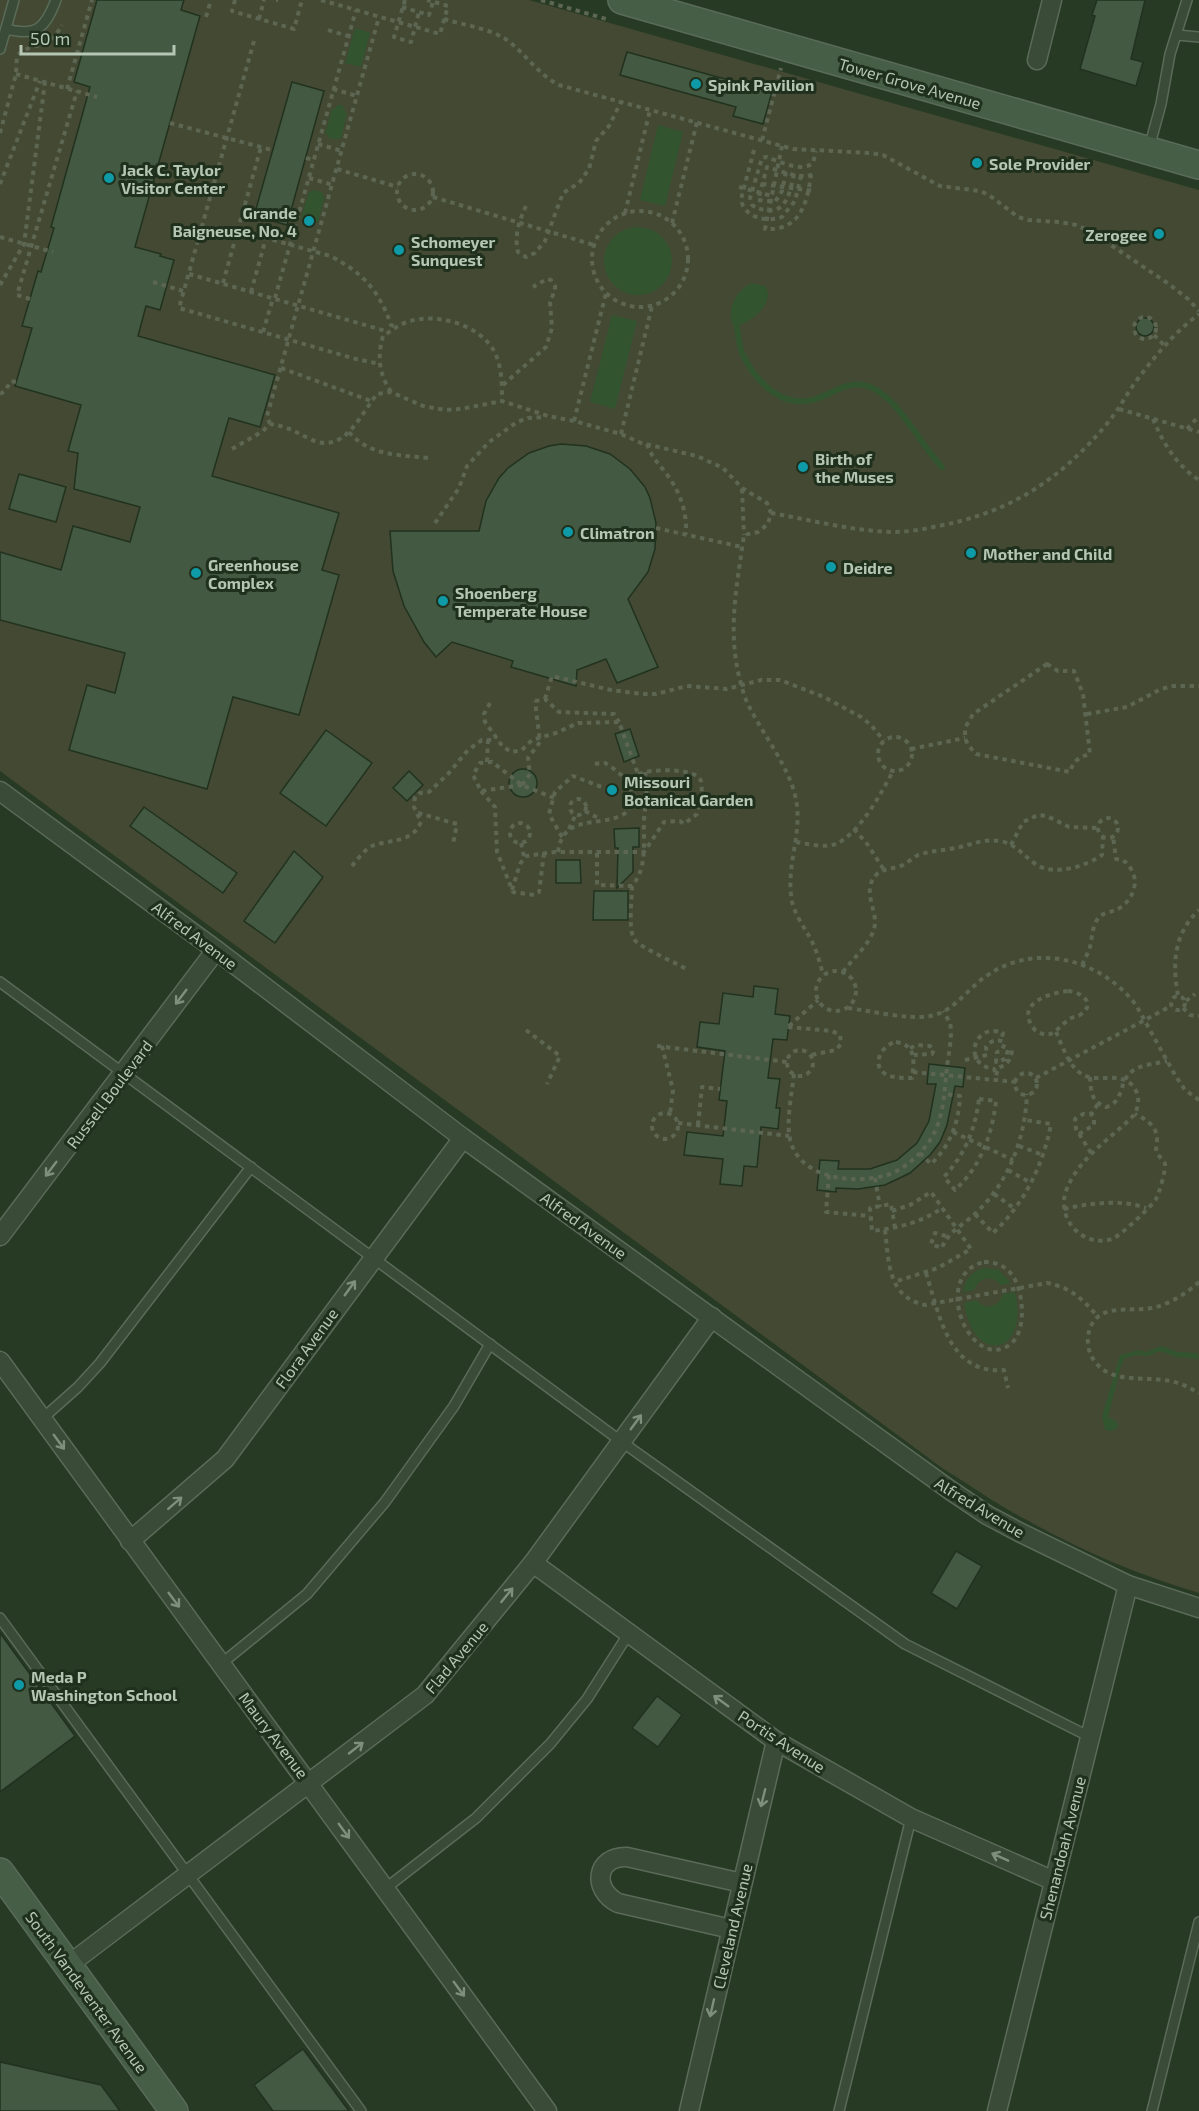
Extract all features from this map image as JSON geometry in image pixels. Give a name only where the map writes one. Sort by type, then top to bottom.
[{"type":"street","name":"Tower Grove Avenue","points":[[622,0],[1199,165]]},
{"type":"street","points":[[1037,60],[1052,0]]},
{"type":"street","name":"Alfred Avenue","points":[[0,791],[216,950],[463,1138],[959,1497],[1019,1532],[1128,1585],[1199,1608]]},
{"type":"street","name":"Russell Boulevard","points":[[0,1236],[216,950]]},
{"type":"street","name":"Flora Avenue","points":[[130,1541],[225,1460],[463,1138]]},
{"type":"street","name":"Flad Avenue","points":[[68,1966],[425,1695],[533,1563],[712,1317]]},
{"type":"street","name":"Maury Avenue","points":[[0,1361],[547,2111]]},
{"type":"street","name":"Portis Avenue","points":[[533,1563],[777,1741],[911,1818],[1054,1881]]},
{"type":"street","name":"Shenandoah Avenue","points":[[997,2111],[1128,1585]]},
{"type":"street","name":"Cleveland Avenue","points":[[689,2111],[741,1883],[777,1741]]},
{"type":"street","points":[[731,1929],[618,1903],[603,1892],[600,1874],[604,1866],[611,1861],[618,1857],[627,1857],[741,1883]]},
{"type":"street","name":"South Vandeventer Avenue","points":[[3,1882],[68,1966],[174,2111]]},
{"type":"lane","points":[[0,49],[14,0]]},
{"type":"lane","points":[[6,29],[27,33],[36,31],[50,17],[56,0]]},
{"type":"lane","points":[[1148,151],[1161,104],[1170,54],[1178,35],[1187,0]]},
{"type":"lane","points":[[1178,35],[1199,37]]},
{"type":"lane","points":[[0,982],[621,1442],[905,1644],[1090,1737]]},
{"type":"lane","points":[[42,1419],[78,1387],[100,1363],[251,1167]]},
{"type":"lane","points":[[221,1664],[307,1593],[385,1502],[454,1406],[489,1344]]},
{"type":"lane","points":[[0,1618],[361,2111]]},
{"type":"lane","points":[[386,1888],[476,1818],[550,1744],[587,1699],[629,1633]]},
{"type":"lane","points":[[839,2111],[911,1818]]},
{"type":"lane","points":[[1152,2111],[1199,1922]]},
{"type":"path","points":[[67,89],[92,0]]},
{"type":"path","points":[[206,17],[211,0]]},
{"type":"path","points":[[235,0],[232,11],[294,28],[302,0]]},
{"type":"path","points":[[259,19],[264,0]]},
{"type":"path","points":[[321,0],[440,34],[448,6],[427,0]]},
{"type":"path","points":[[405,0],[394,37],[411,42],[419,12]]},
{"type":"path","points":[[402,7],[429,15],[433,2]]},
{"type":"path","points":[[264,333],[356,10]]},
{"type":"path","points":[[270,424],[267,416],[379,17]]},
{"type":"path","points":[[444,19],[496,34],[559,85],[782,146],[816,151],[883,155],[930,182],[950,188],[980,191],[989,195],[1018,217],[1067,224],[1090,231],[1166,282],[1188,299],[1199,312],[1165,346],[1136,381],[1119,409],[1078,454],[1049,479],[1004,507],[952,524],[895,532],[874,531],[771,513]]},
{"type":"path","points":[[328,30],[348,36]]},
{"type":"path","points":[[254,41],[179,308],[380,364]]},
{"type":"path","points":[[762,140],[781,68]]},
{"type":"path","points":[[0,133],[16,74],[97,97]]},
{"type":"path","points":[[0,184],[40,81]]},
{"type":"path","points":[[0,285],[24,244],[45,82]]},
{"type":"path","points":[[333,89],[357,96]]},
{"type":"path","points":[[30,299],[17,295],[77,91]]},
{"type":"path","points":[[526,206],[519,223],[517,247],[518,252],[526,257],[540,249],[563,194],[579,183],[590,169],[596,141],[609,126],[621,102]]},
{"type":"path","points":[[625,213],[650,110]]},
{"type":"path","points":[[672,224],[697,122]]},
{"type":"path","points":[[170,123],[272,150]]},
{"type":"path","points":[[318,144],[342,151]]},
{"type":"path","points":[[782,146],[777,169],[772,196],[770,202],[765,229],[779,229],[789,225],[800,214],[811,190],[813,174],[801,176],[777,169],[767,167],[758,200],[770,202],[776,200],[786,172]]},
{"type":"path","points":[[223,283],[261,147]]},
{"type":"path","points":[[754,150],[741,187],[741,202],[750,214],[767,219],[779,219],[786,215],[795,201],[801,176]]},
{"type":"path","points":[[794,174],[788,197],[780,208],[769,211],[756,208],[752,204],[750,198],[762,158],[808,167],[813,163],[816,151]]},
{"type":"path","points":[[306,158],[314,160]]},
{"type":"path","points":[[337,169],[398,187]]},
{"type":"path","points":[[417,174],[423,176],[432,185],[433,197],[427,206],[411,210],[405,207],[398,198],[398,187],[405,177],[417,174]]},
{"type":"path","points":[[309,178],[333,184]]},
{"type":"path","points":[[762,184],[811,190]]},
{"type":"path","points":[[741,187],[772,196]]},
{"type":"path","points":[[433,197],[594,245]]},
{"type":"path","points":[[641,211],[653,213],[672,224],[685,243],[688,257],[686,271],[674,292],[664,301],[652,306],[632,307],[615,301],[594,276],[592,260],[594,245],[604,228],[612,220],[625,213],[641,211]]},
{"type":"path","points":[[238,230],[330,256],[357,273],[378,295],[391,325],[396,327]]},
{"type":"path","points":[[0,237],[53,252]]},
{"type":"path","points":[[251,292],[266,238]]},
{"type":"path","points":[[189,274],[390,332]]},
{"type":"path","points":[[502,386],[543,351],[551,334],[550,302],[555,294],[555,286],[551,280],[547,279],[533,287]]},
{"type":"path","points":[[153,282],[183,291]]},
{"type":"path","points":[[574,421],[606,293]]},
{"type":"path","points":[[621,434],[652,306]]},
{"type":"path","points":[[1144,317],[1153,319],[1156,327],[1154,335],[1147,339],[1139,337],[1134,330],[1137,320],[1144,317]]},
{"type":"path","points":[[391,392],[383,380],[378,353],[383,336],[411,320],[432,319],[454,322],[482,336],[495,353],[500,370],[502,401]]},
{"type":"path","points":[[1154,335],[1165,346]]},
{"type":"path","points":[[281,368],[371,401]]},
{"type":"path","points":[[0,394],[11,381],[16,382]]},
{"type":"path","points":[[270,424],[285,426],[310,439],[326,444],[334,442],[349,432],[377,394],[391,392],[423,406],[445,410],[502,401],[548,416],[621,434],[647,444],[687,453],[710,462],[729,473],[742,488],[767,503],[771,513],[768,524],[758,532],[744,536]]},
{"type":"path","points":[[1119,409],[1199,432]]},
{"type":"path","points":[[435,523],[441,511],[459,488],[467,466],[489,442],[517,422],[528,418],[548,416]]},
{"type":"path","points":[[1187,429],[1199,416]]},
{"type":"path","points":[[1153,419],[1169,450],[1199,480]]},
{"type":"path","points":[[232,449],[263,431],[270,424]]},
{"type":"path","points":[[349,432],[362,444],[378,452],[429,459]]},
{"type":"path","points":[[647,444],[650,453],[672,482],[684,506],[686,534]]},
{"type":"path","points":[[742,488],[744,536],[732,620],[735,654],[746,701],[788,774],[794,792],[799,825],[791,872],[791,898],[813,943],[824,975]]},
{"type":"path","points":[[656,528],[742,547]]},
{"type":"path","points":[[1047,664],[1058,671],[1074,671],[1083,694],[1087,714],[1090,754],[1077,759],[1072,764],[1070,772],[976,754],[965,738],[965,728],[973,714],[1047,664]]},
{"type":"path","points":[[545,699],[552,676],[611,690],[642,694],[656,694],[687,686],[727,689],[761,680],[780,680],[824,697],[861,717],[884,741]]},
{"type":"path","points":[[1087,714],[1126,707],[1161,689],[1173,686],[1199,686]]},
{"type":"path","points":[[481,791],[522,785],[530,774],[528,758],[540,742],[536,701],[545,699]]},
{"type":"path","points":[[545,699],[560,712],[614,714],[638,774]]},
{"type":"path","points":[[490,703],[486,708],[484,718],[507,750],[518,751],[532,740],[578,723],[619,722]]},
{"type":"path","points":[[352,866],[372,846],[394,843],[419,827],[421,822],[414,807],[415,797],[420,793],[429,792],[468,750],[482,740],[492,740],[496,737]]},
{"type":"path","points":[[889,738],[900,738],[909,744],[911,755],[907,765],[893,771],[882,766],[878,750],[884,741],[889,738]]},
{"type":"path","points":[[911,749],[965,738]]},
{"type":"path","points":[[487,762],[488,740]]},
{"type":"path","points":[[544,853],[539,892],[534,895],[516,894],[512,890],[497,852],[495,807],[481,791],[473,775],[480,763],[492,762],[522,785],[554,798]]},
{"type":"path","points":[[569,830],[588,822],[624,814],[629,809],[633,795],[626,781],[605,763],[592,764]]},
{"type":"path","points":[[796,842],[830,845],[838,843],[855,829],[893,771]]},
{"type":"path","points":[[645,772],[647,790],[644,852],[639,878],[632,886],[632,929],[635,942],[688,970]]},
{"type":"path","points":[[626,781],[645,772],[690,772],[697,776],[701,783],[697,814],[684,824],[680,821],[664,822],[644,852]]},
{"type":"path","points":[[562,837],[549,814],[555,792],[573,776],[608,789]]},
{"type":"path","points":[[575,800],[583,801],[586,805],[585,811],[580,815],[576,814],[570,807],[575,800]]},
{"type":"path","points":[[585,811],[601,820]]},
{"type":"path","points":[[418,813],[457,824],[453,844]]},
{"type":"path","points":[[558,852],[559,842],[569,830],[576,814]]},
{"type":"path","points":[[1011,845],[1018,829],[1030,818],[1038,815],[1047,816],[1069,827],[1098,828]]},
{"type":"path","points":[[1083,965],[1096,921],[1103,914],[1123,906],[1132,894],[1136,880],[1125,861],[1116,859],[1113,836],[1118,828],[1114,819],[1105,818],[1100,822],[1098,828]]},
{"type":"path","points":[[519,822],[526,824],[530,832],[529,839],[521,843],[514,842],[509,834],[512,826],[519,822]]},
{"type":"path","points":[[843,972],[874,930],[874,915],[869,892],[875,877],[884,870],[903,865],[924,853],[963,847],[975,842],[1000,841],[1011,845],[1040,867],[1069,868],[1102,855],[1103,836],[1098,828]]},
{"type":"path","points":[[855,829],[884,870]]},
{"type":"path","points":[[1103,836],[1113,836]]},
{"type":"path","points":[[521,843],[524,857]]},
{"type":"path","points":[[512,890],[519,864],[524,857],[558,852],[644,852]]},
{"type":"path","points":[[597,853],[597,885],[632,886]]},
{"type":"path","points":[[1178,995],[1176,951],[1182,931],[1199,910]]},
{"type":"path","points":[[848,1008],[855,1000],[857,988],[851,976],[843,972],[832,971],[824,975],[816,987],[818,1000],[826,1008],[834,1011],[848,1008],[907,1016],[930,1016],[953,1006],[984,977],[1006,965],[1045,957],[1069,960],[1098,971],[1121,987],[1136,1005],[1185,1090],[1199,1100]]},
{"type":"path","points":[[1068,991],[1083,995],[1087,1003],[1085,1009],[1081,1014],[1069,1019],[1056,1032],[1044,1034],[1032,1028],[1029,1017],[1031,1006],[1041,997],[1054,992],[1068,991]]},
{"type":"path","points":[[1183,1008],[1186,1001],[1195,994]]},
{"type":"path","points":[[1178,995],[1186,1001]]},
{"type":"path","points":[[1171,1006],[1172,999],[1178,995]]},
{"type":"path","points":[[811,1055],[836,1050],[841,1044],[840,1035],[837,1032],[788,1027],[818,1000]]},
{"type":"path","points":[[1036,1078],[1171,1006]]},
{"type":"path","points":[[1171,1006],[1176,1010],[1183,1008]]},
{"type":"path","points":[[1183,1008],[1190,1015],[1199,1016]]},
{"type":"path","points":[[794,1074],[789,1136],[799,1158],[812,1169],[829,1176],[875,1178],[900,1169],[920,1153],[933,1135],[941,1114],[950,1023],[943,1011]]},
{"type":"path","points":[[526,1030],[560,1056],[548,1084]]},
{"type":"path","points":[[996,1072],[994,1069],[984,1067],[976,1057],[976,1042],[985,1033],[994,1031],[1003,1034],[1001,1041]]},
{"type":"path","points":[[1056,1032],[1070,1061],[1080,1073],[1090,1077],[1114,1077],[1125,1080],[1137,1093],[1138,1105],[1135,1114],[1091,1153],[1068,1186],[1064,1209],[1069,1223],[1076,1231],[1094,1241],[1113,1239],[1157,1197],[1165,1164],[1156,1151],[1157,1134],[1151,1124],[1135,1114]]},
{"type":"path","points":[[965,1060],[987,1055],[986,1047],[992,1041],[1005,1043],[1002,1050],[997,1052],[996,1062],[1005,1059],[1008,1050],[1012,1050],[1012,1054],[1006,1064],[996,1072],[995,1080]]},
{"type":"path","points":[[901,1042],[910,1048],[914,1055],[912,1078],[888,1076],[879,1062],[882,1051],[891,1043],[901,1042]]},
{"type":"path","points":[[910,1048],[922,1045],[930,1046],[934,1050],[932,1054],[914,1055]]},
{"type":"path","points":[[670,1114],[673,1090],[659,1046],[787,1062]]},
{"type":"path","points":[[796,1050],[805,1050],[811,1055],[813,1062],[810,1071],[802,1076],[789,1070],[787,1062],[789,1054],[796,1050]]},
{"type":"path","points":[[1090,1077],[1091,1091],[1098,1104],[1106,1107],[1112,1106],[1121,1093],[1127,1076],[1136,1069],[1167,1061]]},
{"type":"path","points":[[913,1072],[1016,1082]]},
{"type":"path","points":[[1031,1074],[1036,1078],[1036,1088],[1032,1093],[1027,1094],[1017,1090],[1016,1082],[1019,1075],[1031,1074]]},
{"type":"path","points":[[698,1125],[702,1087],[720,1089]]},
{"type":"path","points":[[920,1153],[931,1164],[953,1132],[958,1117],[960,1096],[944,1094]]},
{"type":"path","points":[[946,1236],[934,1232],[929,1245],[943,1250],[946,1236],[975,1214],[994,1194],[1008,1170],[1019,1146],[1025,1120],[1027,1094]]},
{"type":"path","points":[[979,1099],[996,1101],[995,1115],[986,1147],[976,1166],[955,1190],[944,1177],[969,1140],[976,1121],[979,1099]]},
{"type":"path","points":[[1091,1114],[1098,1104]]},
{"type":"path","points":[[660,1113],[670,1114],[678,1123],[677,1132],[670,1138],[662,1139],[655,1136],[652,1127],[654,1119],[660,1113]]},
{"type":"path","points":[[1091,1114],[1083,1114],[1075,1119],[1076,1129],[1091,1153]]},
{"type":"path","points":[[1079,1134],[1094,1125],[1094,1117],[1091,1114]]},
{"type":"path","points":[[975,1214],[993,1233],[1015,1209],[1031,1183],[1043,1155],[1051,1124],[1025,1120]]},
{"type":"path","points":[[678,1123],[789,1136]]},
{"type":"path","points":[[953,1132],[1013,1160]]},
{"type":"path","points":[[1019,1146],[1043,1155]]},
{"type":"path","points":[[1008,1170],[1031,1183]]},
{"type":"path","points":[[829,1176],[826,1212],[870,1216]]},
{"type":"path","points":[[875,1178],[880,1207]]},
{"type":"path","points":[[892,1211],[931,1192],[971,1249],[926,1273],[894,1282]]},
{"type":"path","points":[[994,1194],[1015,1209]]},
{"type":"path","points":[[1064,1209],[1084,1205],[1119,1203],[1130,1203],[1147,1208]]},
{"type":"path","points":[[895,1228],[891,1204],[870,1208],[872,1232],[885,1230],[895,1228],[915,1224],[942,1208]]},
{"type":"path","points":[[885,1230],[894,1282],[908,1299],[925,1305],[1047,1283],[1062,1286],[1080,1297],[1098,1317]]},
{"type":"path","points":[[984,1262],[997,1263],[1008,1269],[1018,1287],[1022,1312],[1015,1340],[1003,1349],[984,1347],[970,1335],[961,1317],[958,1298],[958,1286],[963,1275],[974,1266],[984,1262]]},
{"type":"path","points":[[926,1273],[946,1332],[963,1358],[980,1368],[1004,1370],[1008,1388]]},
{"type":"path","points":[[1199,1282],[1190,1290],[1163,1305],[1142,1310],[1112,1310],[1098,1317],[1091,1328],[1088,1346],[1095,1362],[1120,1377],[1172,1381],[1199,1394]]},
{"type":"shaded area","name":"Missouri Botanical Garden","points":[[0,0],[529,0],[1199,190],[1199,1593],[1132,1570],[1067,1541],[1004,1507],[942,1468],[0,771]]},
{"type":"shaded area","points":[[355,28],[370,33],[361,67],[345,63]]},
{"type":"shaded area","points":[[343,105],[347,113],[341,139],[327,137],[328,135],[325,134],[332,109]]},
{"type":"shaded area","points":[[658,125],[683,132],[665,206],[640,200]]},
{"type":"shaded area","points":[[312,190],[323,192],[322,195],[325,196],[318,222],[314,221],[309,226],[301,217],[309,192]]},
{"type":"shaded area","points":[[638,227],[651,230],[662,237],[669,248],[672,261],[669,274],[662,285],[651,292],[638,295],[625,292],[614,285],[607,274],[604,261],[607,248],[614,237],[625,230]]},
{"type":"shaded area","points":[[753,283],[765,286],[768,292],[765,305],[747,322],[734,326],[731,313],[734,300],[742,290]]},
{"type":"shaded area","points":[[612,315],[637,321],[615,409],[590,402]]},
{"type":"shaded area","points":[[983,1268],[999,1270],[1011,1283],[1001,1285],[994,1279],[986,1278],[979,1282],[974,1290],[963,1292],[969,1277]]},
{"type":"shaded area","points":[[1015,1292],[1018,1313],[1015,1329],[1008,1340],[999,1345],[988,1344],[978,1337],[970,1323],[964,1303],[976,1300],[984,1306],[992,1306],[999,1302],[1003,1294]]},
{"type":"shaded area","points":[[1161,1346],[1178,1352],[1198,1353],[1199,1359],[1176,1357],[1160,1351],[1148,1356],[1137,1355],[1125,1358],[1108,1417],[1116,1421],[1119,1427],[1112,1431],[1105,1430],[1102,1416],[1120,1355],[1139,1350],[1146,1352]]},
{"type":"building","points":[[97,0],[184,0],[181,10],[200,16],[135,247],[174,260],[160,310],[146,306],[138,336],[275,375],[260,427],[229,418],[212,476],[339,513],[322,570],[339,575],[299,715],[233,697],[207,789],[69,750],[87,685],[115,693],[125,653],[0,620],[0,552],[61,570],[73,526],[130,542],[140,507],[74,489],[78,453],[68,451],[81,405],[15,386],[32,328],[22,326],[38,271],[41,272],[54,228],[51,227],[90,87],[74,82]]},
{"type":"building","points":[[1097,0],[1145,0],[1131,59],[1143,62],[1136,86],[1080,69],[1095,16],[1092,15]]},
{"type":"building","name":"Spink Pavilion","points":[[627,52],[772,92],[763,124],[733,116],[736,107],[620,75]]},
{"type":"building","points":[[292,82],[324,91],[287,225],[254,216]]},
{"type":"building","points":[[1145,318],[1151,321],[1154,327],[1151,333],[1145,336],[1139,333],[1136,327],[1139,321]]},
{"type":"building","points":[[561,444],[586,446],[610,454],[630,469],[645,487],[650,498],[656,523],[655,549],[648,572],[628,599],[658,667],[617,683],[606,659],[577,670],[576,686],[511,667],[513,661],[452,642],[436,657],[424,642],[404,606],[393,571],[390,531],[479,531],[486,501],[499,478],[508,468],[529,453]]},
{"type":"building","points":[[19,474],[66,487],[56,522],[9,509]]},
{"type":"building","points":[[630,729],[639,756],[624,762],[615,734]]},
{"type":"building","points":[[326,730],[372,763],[326,826],[280,793]]},
{"type":"building","points":[[523,769],[533,773],[537,783],[533,793],[523,797],[513,793],[509,783],[513,773]]},
{"type":"building","points":[[409,771],[423,785],[407,801],[393,788]]},
{"type":"building","points":[[144,807],[237,873],[223,893],[130,826]]},
{"type":"building","points":[[639,828],[639,847],[633,847],[633,872],[617,888],[618,848],[615,848],[614,829]]},
{"type":"building","points":[[294,851],[323,877],[275,943],[244,921]]},
{"type":"building","points":[[556,860],[580,860],[581,883],[556,883]]},
{"type":"building","points":[[594,891],[628,891],[628,920],[593,920]]},
{"type":"building","points":[[754,986],[778,989],[775,1014],[790,1016],[787,1040],[773,1039],[768,1078],[780,1079],[776,1108],[780,1108],[778,1129],[761,1127],[757,1167],[744,1166],[742,1186],[720,1184],[723,1159],[684,1155],[687,1132],[723,1136],[727,1101],[719,1100],[725,1051],[697,1047],[700,1022],[719,1024],[723,993],[753,997]]},
{"type":"building","points":[[929,1064],[965,1068],[963,1087],[955,1086],[947,1125],[940,1142],[930,1155],[910,1173],[885,1185],[858,1189],[836,1188],[836,1192],[817,1190],[820,1160],[839,1161],[838,1169],[870,1169],[897,1160],[917,1143],[929,1121],[936,1084],[927,1084]]},
{"type":"building","points":[[956,1551],[982,1566],[957,1609],[931,1593]]},
{"type":"building","name":"Meda P Washington School","points":[[0,1633],[75,1736],[0,1792]]},
{"type":"building","points":[[657,1696],[682,1715],[658,1747],[632,1728]]},
{"type":"building","points":[[303,2049],[349,2111],[273,2111],[254,2085]]},
{"type":"building","points":[[0,2062],[101,2085],[120,2111],[0,2111]]},
{"type":"waterway","points":[[737,326],[741,350],[754,374],[771,391],[781,397],[804,401],[816,399],[848,386],[868,386],[890,400],[942,467]]},
{"type":"place","name":"Spink Pavilion","points":[[696,84]]},
{"type":"place","name":"Sole Provider","points":[[977,163]]},
{"type":"place","name":"Jack C. Taylor Visitor Center","points":[[109,178]]},
{"type":"place","name":"Grande Baigneuse, No. 4","points":[[309,221]]},
{"type":"place","name":"Zerogee","points":[[1159,234]]},
{"type":"place","name":"Schomeyer Sunquest","points":[[399,250]]},
{"type":"place","name":"Birth of the Muses","points":[[803,467]]},
{"type":"place","name":"Climatron","points":[[568,532]]},
{"type":"place","name":"Mother and Child","points":[[971,553]]},
{"type":"place","name":"Deidre","points":[[831,567]]},
{"type":"place","name":"Greenhouse Complex","points":[[196,573]]},
{"type":"place","name":"Shoenberg Temperate House","points":[[443,601]]},
{"type":"place","name":"Missouri Botanical Garden","points":[[612,790]]},
{"type":"place","name":"Meda P Washington School","points":[[19,1685]]}]
